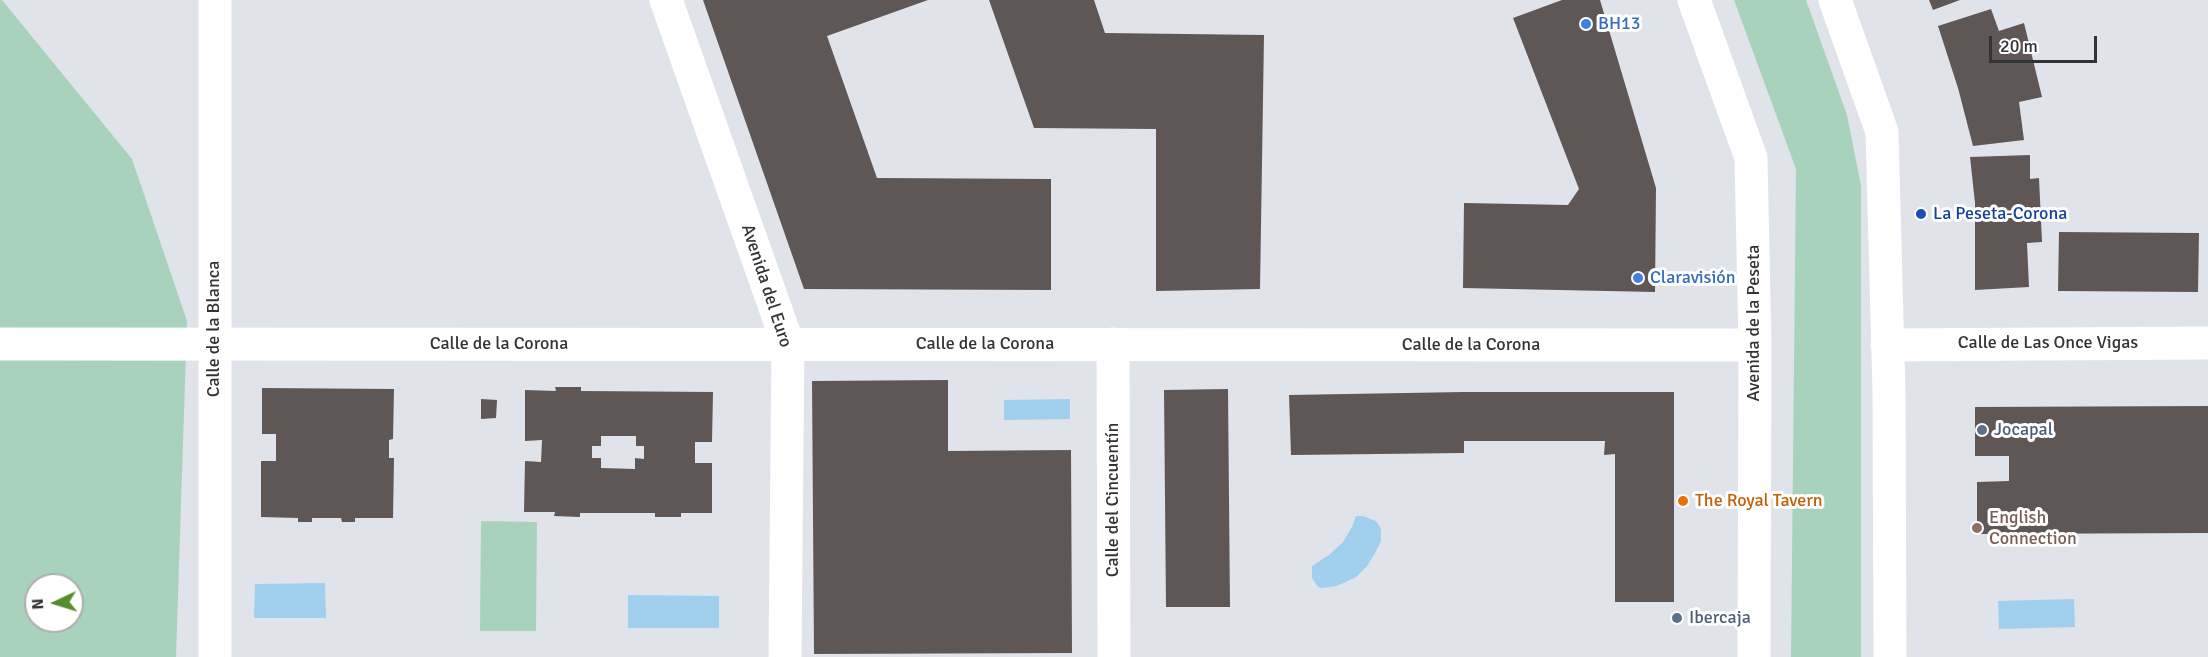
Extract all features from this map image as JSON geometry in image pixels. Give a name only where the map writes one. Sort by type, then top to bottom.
[{"type":"street","name":"Calle de la Blanca","points":[[215,0],[215,657]]},
{"type":"street","name":"Avenida del Euro","points":[[666,0],[788,344],[785,657]]},
{"type":"street","name":"Avenida de la Peseta","points":[[1694,0],[1751,158],[1755,345],[1754,657]]},
{"type":"street","points":[[1835,0],[1882,132],[1890,657]]},
{"type":"street","name":"Calle de Las Once Vigas","points":[[1887,345],[2208,343]]},
{"type":"street","name":"Calle de la Corona","points":[[0,344],[1755,345]]},
{"type":"street","name":"Calle del Cincuentín","points":[[1113,344],[1114,657]]},
{"type":"green space","points":[[0,0],[132,159],[187,321],[176,657],[0,657]]},
{"type":"green space","points":[[1734,0],[1806,0],[1847,115],[1861,186],[1861,657],[1791,657],[1796,169]]},
{"type":"green space","points":[[481,521],[537,522],[536,631],[480,631]]},
{"type":"water","points":[[1070,399],[1070,419],[1004,420],[1004,400]]},
{"type":"water","points":[[1356,516],[1376,521],[1381,529],[1381,541],[1375,553],[1356,577],[1337,586],[1318,587],[1312,578],[1312,566],[1343,542]]},
{"type":"water","points":[[325,583],[326,618],[254,618],[255,584]]},
{"type":"water","points":[[628,595],[719,596],[719,628],[628,628]]},
{"type":"water","points":[[2074,599],[2075,627],[1999,629],[1998,601]]},
{"type":"building","points":[[703,0],[928,0],[827,36],[877,178],[1051,179],[1051,290],[804,289]]},
{"type":"building","points":[[989,0],[1094,0],[1105,33],[1264,35],[1260,289],[1156,291],[1156,129],[1034,128]]},
{"type":"building","points":[[1562,0],[1600,0],[1656,188],[1655,292],[1463,288],[1464,203],[1568,205],[1579,189],[1513,18]]},
{"type":"building","points":[[1929,0],[1960,0],[1933,10]]},
{"type":"building","points":[[1991,9],[1999,31],[2024,23],[2042,97],[2019,102],[2024,140],[1973,146],[1958,88],[1938,26]]},
{"type":"building","points":[[2030,155],[2030,179],[2039,178],[2042,242],[2027,243],[2029,287],[1975,290],[1975,203],[1970,157]]},
{"type":"building","points":[[2059,232],[2199,233],[2198,292],[2058,291]]},
{"type":"building","points":[[948,380],[948,451],[1071,450],[1072,653],[814,654],[812,381]]},
{"type":"building","points":[[555,387],[581,387],[581,391],[713,392],[712,442],[695,442],[695,463],[712,463],[712,513],[681,513],[681,517],[655,517],[655,513],[580,513],[580,517],[554,516],[555,512],[524,512],[525,461],[541,462],[542,440],[525,441],[525,390],[556,391]],"holes":[[[601,436],[636,436],[636,446],[644,446],[644,459],[635,458],[635,469],[601,468],[601,458],[592,458],[592,446],[601,446]]]},
{"type":"building","points":[[262,388],[394,389],[393,439],[389,440],[389,458],[394,458],[393,518],[355,518],[355,522],[342,522],[341,518],[312,518],[312,522],[298,522],[298,518],[261,517],[261,461],[276,461],[276,434],[262,434]]},
{"type":"building","points":[[1228,389],[1230,607],[1166,607],[1164,390]]},
{"type":"building","points":[[1674,392],[1674,602],[1615,602],[1615,454],[1604,455],[1605,441],[1464,441],[1464,453],[1291,455],[1289,395]]},
{"type":"building","points":[[481,399],[497,400],[496,418],[481,419]]},
{"type":"building","points":[[2208,406],[2208,533],[1977,534],[1977,482],[2009,481],[2009,456],[1975,456],[1975,407]]},
{"type":"place","name":"BH13","points":[[1586,24]]},
{"type":"place","name":"La Peseta-Corona","points":[[1921,214]]},
{"type":"place","name":"Claravisión","points":[[1638,278]]},
{"type":"place","name":"Jocapal","points":[[1982,430]]},
{"type":"place","name":"The Royal Tavern","points":[[1683,501]]},
{"type":"place","name":"English Connection","points":[[1977,528]]},
{"type":"place","name":"Ibercaja","points":[[1677,618]]}]
